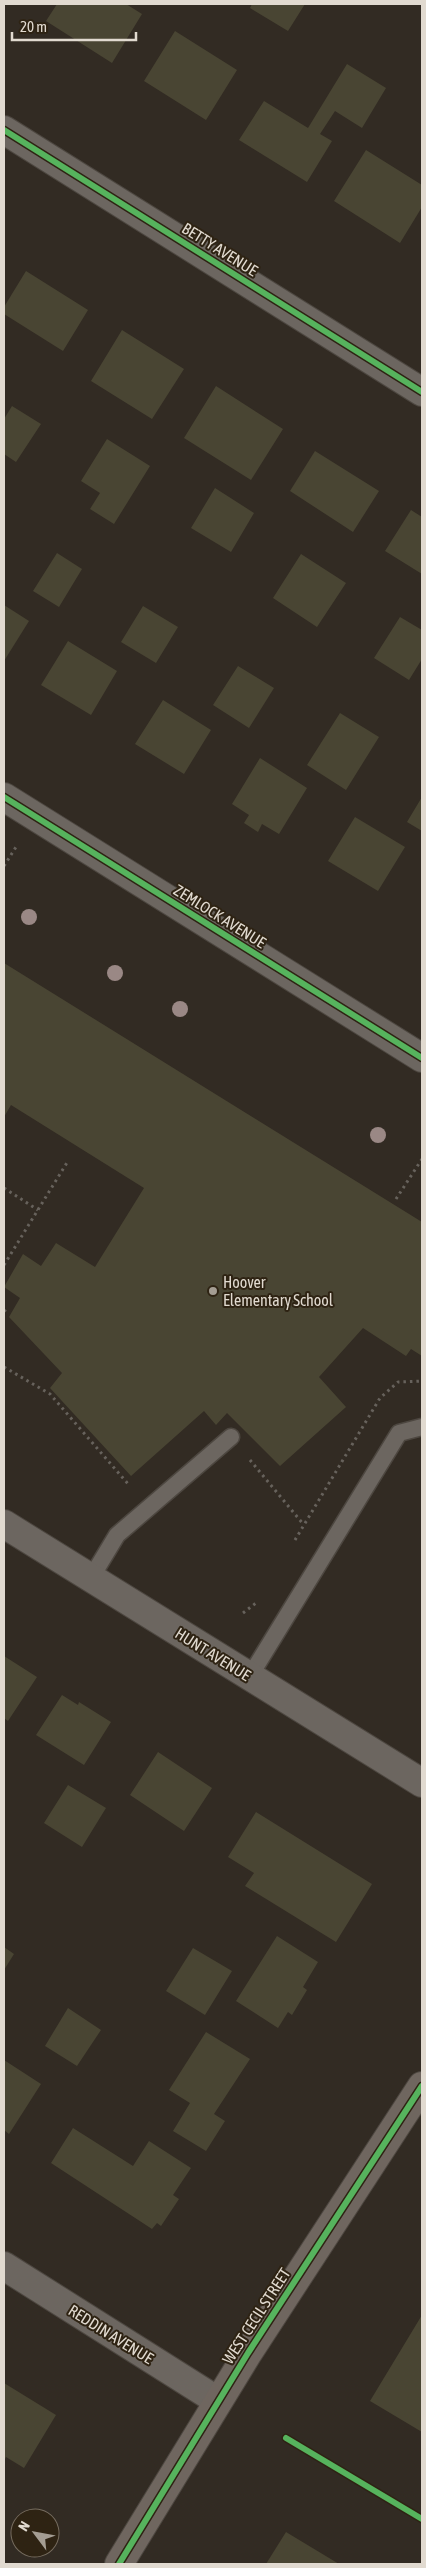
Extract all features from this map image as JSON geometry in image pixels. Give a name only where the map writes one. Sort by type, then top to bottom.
[{"type":"main road","name":"WEST CECIL STREET","points":[[119,2564],[218,2401],[422,2086]]},
{"type":"street","name":"BETTY AVENUE","points":[[4,130],[422,392]]},
{"type":"street","name":"ZEMLOCK AVENUE","points":[[4,797],[422,1058]]},
{"type":"street","name":"HUNT AVENUE","points":[[4,1524],[422,1783]]},
{"type":"street","name":"REDDIN AVENUE","points":[[4,2266],[218,2401]]},
{"type":"lane","points":[[250,1676],[399,1433],[422,1427]]},
{"type":"lane","points":[[91,1578],[116,1535],[232,1437]]},
{"type":"path","points":[[396,1199],[422,1159]]},
{"type":"path","points":[[4,1266],[68,1161]]},
{"type":"path","points":[[4,1188],[38,1210]]},
{"type":"path","points":[[4,1367],[50,1394],[133,1488]]},
{"type":"path","points":[[232,1437],[304,1525]]},
{"type":"building","points":[[57,4],[126,4],[142,14],[112,63],[46,21]]},
{"type":"building","points":[[252,4],[305,4],[288,31],[250,8]]},
{"type":"building","points":[[175,31],[237,70],[206,120],[144,81]]},
{"type":"building","points":[[347,64],[386,88],[362,128],[335,111],[320,134],[332,141],[307,182],[239,140],[264,101],[308,128]]},
{"type":"building","points":[[366,150],[422,185],[422,207],[400,243],[334,201]]},
{"type":"building","points":[[26,271],[88,310],[63,351],[4,314],[4,307]]},
{"type":"building","points":[[122,330],[184,369],[152,419],[91,381]]},
{"type":"building","points":[[216,386],[283,429],[251,480],[184,438]]},
{"type":"building","points":[[12,406],[41,424],[16,462],[4,454],[4,419]]},
{"type":"building","points":[[107,439],[150,466],[114,524],[90,509],[100,493],[81,481]]},
{"type":"building","points":[[315,451],[379,491],[353,532],[290,491]]},
{"type":"building","points":[[215,488],[254,513],[231,552],[191,528]]},
{"type":"building","points":[[411,510],[422,517],[422,574],[385,551]]},
{"type":"building","points":[[57,553],[82,569],[59,607],[33,591]]},
{"type":"building","points":[[301,554],[346,583],[317,627],[273,598]]},
{"type":"building","points":[[4,605],[29,621],[4,661]]},
{"type":"building","points":[[143,606],[178,627],[156,663],[121,642]]},
{"type":"building","points":[[400,617],[422,630],[422,659],[409,680],[374,658]]},
{"type":"building","points":[[68,641],[117,671],[91,715],[41,685]]},
{"type":"building","points":[[238,666],[274,688],[249,728],[213,705]]},
{"type":"building","points":[[163,700],[211,730],[184,774],[135,744]]},
{"type":"building","points":[[340,713],[379,737],[346,790],[307,765]]},
{"type":"building","points":[[260,758],[307,788],[279,834],[262,824],[258,832],[244,823],[249,815],[232,804]]},
{"type":"building","points":[[422,797],[422,831],[407,822]]},
{"type":"building","points":[[355,817],[405,847],[378,891],[328,861]]},
{"type":"building","points":[[4,963],[422,1222],[422,1356],[411,1349],[406,1356],[363,1328],[319,1377],[346,1407],[280,1466],[227,1413],[216,1425],[204,1411],[131,1476],[50,1388],[62,1373],[9,1317],[20,1298],[4,1287],[23,1254],[41,1266],[56,1243],[95,1267],[144,1188],[11,1105],[4,1117]]},
{"type":"building","points":[[4,1656],[37,1677],[8,1721],[4,1718]]},
{"type":"building","points":[[62,1695],[78,1705],[79,1702],[111,1722],[84,1765],[36,1735]]},
{"type":"building","points":[[158,1752],[212,1788],[184,1831],[130,1795]]},
{"type":"building","points":[[68,1785],[106,1808],[82,1847],[44,1823]]},
{"type":"building","points":[[256,1812],[372,1884],[336,1942],[245,1886],[254,1873],[228,1857]]},
{"type":"building","points":[[277,1936],[318,1962],[303,1987],[307,1990],[292,2015],[288,2012],[278,2028],[236,2001]]},
{"type":"building","points":[[4,1947],[14,1954],[4,1970]]},
{"type":"building","points":[[193,1948],[232,1971],[205,2015],[166,1991]]},
{"type":"building","points":[[68,2008],[101,2030],[77,2066],[45,2046]]},
{"type":"building","points":[[206,2032],[250,2059],[214,2114],[225,2121],[206,2151],[173,2131],[190,2103],[169,2090]]},
{"type":"building","points":[[4,2060],[41,2084],[9,2134],[4,2130]]},
{"type":"building","points":[[73,2128],[133,2166],[149,2141],[191,2168],[173,2195],[179,2199],[161,2226],[157,2223],[152,2229],[51,2163]]},
{"type":"building","points":[[422,2315],[422,2432],[370,2401]]},
{"type":"building","points":[[4,2383],[56,2415],[24,2468],[6,2457],[4,2461]]},
{"type":"building","points":[[286,2532],[339,2564],[266,2564]]},
{"type":"cycle path","points":[[4,130],[422,392]]},
{"type":"cycle path","points":[[4,797],[422,1058]]},
{"type":"cycle path","points":[[119,2564],[248,2353],[422,2086]]},
{"type":"cycle path","points":[[286,2438],[422,2519]]},
{"type":"place","name":"Hoover Elementary School","points":[[213,1291]]}]
